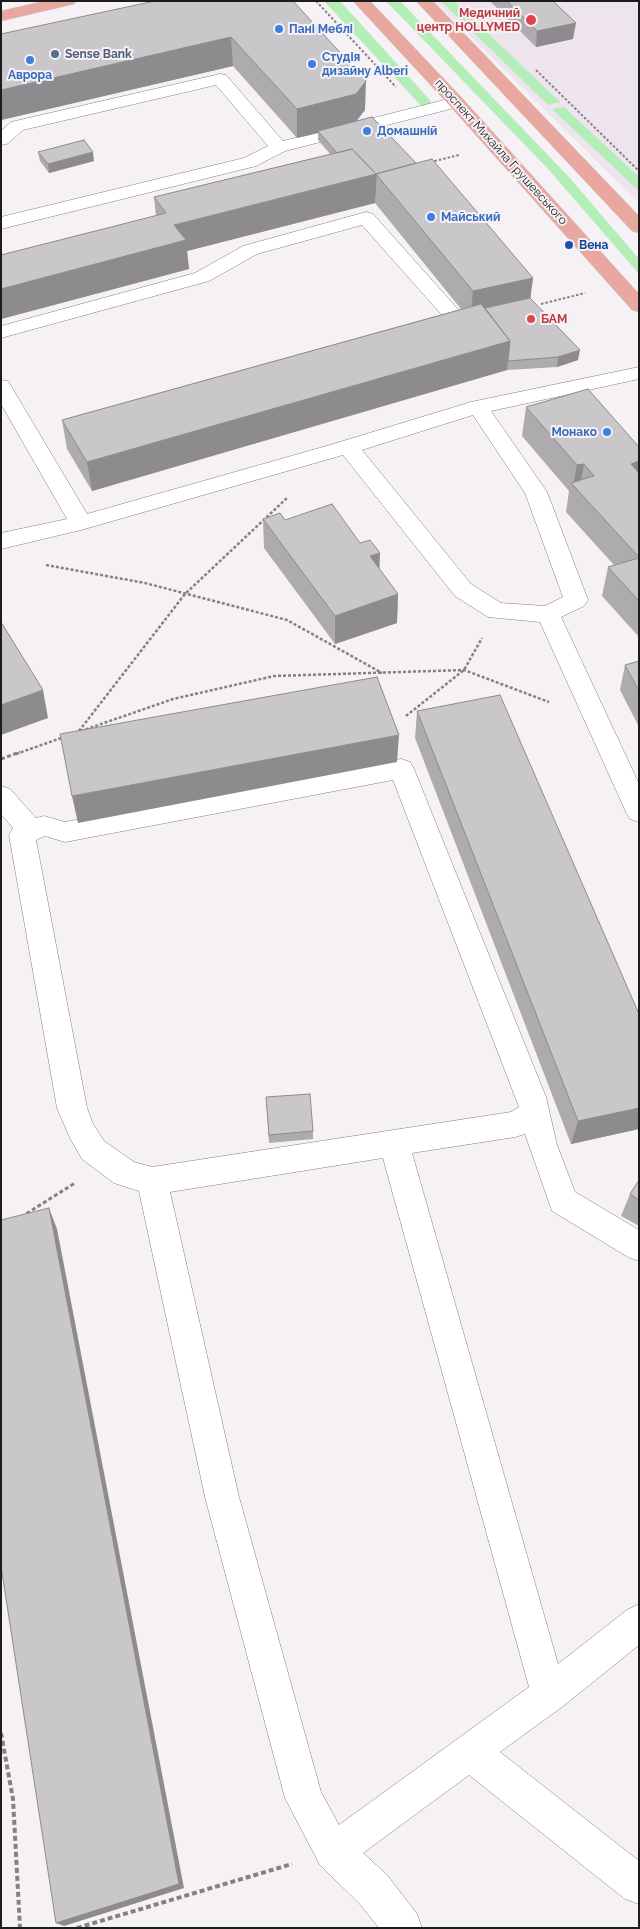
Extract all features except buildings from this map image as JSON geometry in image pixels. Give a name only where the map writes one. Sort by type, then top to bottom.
[{"type":"main road","points":[[1,16],[68,1]]},
{"type":"main road","name":"проспект Михайла Грушевського","points":[[362,1],[456,102],[639,306]]},
{"type":"main road","points":[[424,1],[639,227]]},
{"type":"lane","points":[[1,140],[16,126],[220,79],[279,147]]},
{"type":"lane","points":[[1,222],[250,162],[279,147],[456,102]]},
{"type":"lane","points":[[1,332],[202,277],[250,250],[366,218],[456,319]]},
{"type":"lane","points":[[1,541],[81,523],[348,447],[478,407],[639,373]]},
{"type":"lane","points":[[1,386],[81,523]]},
{"type":"lane","points":[[348,447],[463,590],[496,611],[548,614],[576,600],[536,492],[478,407]]},
{"type":"lane","points":[[548,614],[639,812]]},
{"type":"lane","points":[[534,1114],[514,1124],[152,1181],[125,1173],[94,1150],[81,1131],[72,1108],[22,835],[44,826],[65,832],[401,769],[531,1097],[542,1145],[563,1201],[639,1247]]},
{"type":"lane","points":[[1,796],[31,830]]},
{"type":"lane","points":[[394,1143],[548,1694]]},
{"type":"lane","points":[[152,1181],[224,1507],[304,1798],[333,1852],[372,1888],[403,1928]]},
{"type":"lane","points":[[333,1852],[548,1694],[639,1622]]},
{"type":"lane","points":[[470,1752],[639,1885]]},
{"type":"path","points":[[532,66],[639,171]]},
{"type":"path","points":[[435,169],[435,161],[459,155]]},
{"type":"path","points":[[541,304],[590,292]]},
{"type":"path","points":[[79,732],[185,594],[289,496]]},
{"type":"path","points":[[40,563],[145,583],[287,620],[383,674]]},
{"type":"path","points":[[406,716],[464,670],[496,611]]},
{"type":"path","points":[[1,759],[173,699],[274,676],[464,670],[596,719]]},
{"type":"path","points":[[13,1221],[109,1162]]},
{"type":"path","points":[[1,1733],[13,1799],[20,1928]]},
{"type":"path","points":[[77,1928],[333,1852]]},
{"type":"shaded area","points":[[435,1],[639,1],[639,203]]},
{"type":"green space","points":[[324,1],[340,1],[429,99],[431,103],[429,106],[424,109]]},
{"type":"green space","points":[[386,1],[400,1],[569,177],[639,259],[639,274],[549,170]]},
{"type":"green space","points":[[441,1],[454,1],[560,102],[548,105]]},
{"type":"green space","points":[[564,107],[639,177],[639,191],[552,109]]},
{"type":"place","name":"Медичний центр HOLLYMED","points":[[531,20]]},
{"type":"place","name":"Пані Меблі","points":[[279,29]]},
{"type":"place","name":"Sense Bank","points":[[55,54]]},
{"type":"place","name":"Аврора","points":[[30,60]]},
{"type":"place","name":"Студія дизайну Alberi","points":[[312,64]]},
{"type":"place","name":"Домашній","points":[[367,131]]},
{"type":"place","name":"Майський","points":[[431,217]]},
{"type":"place","name":"Вена","points":[[569,245]]},
{"type":"place","name":"БАМ","points":[[531,319]]},
{"type":"place","name":"Монако","points":[[607,432]]}]
